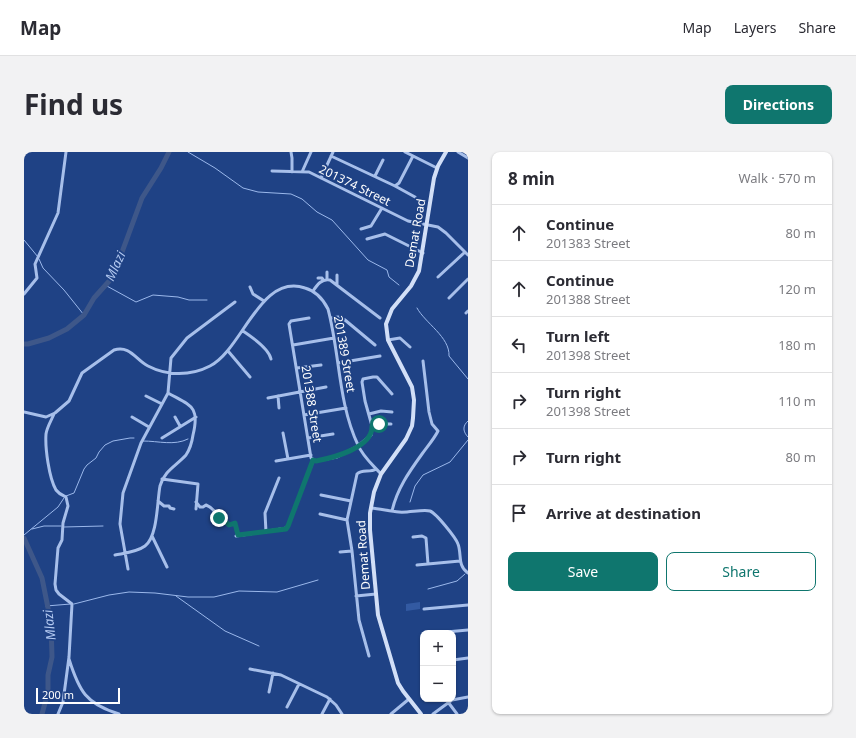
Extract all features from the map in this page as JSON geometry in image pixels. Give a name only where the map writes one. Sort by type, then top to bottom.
[{"type":"street","points":[[24,294],[37,278],[35,264],[58,213],[66,152]]},
{"type":"street","points":[[291,152],[292,172]]},
{"type":"street","points":[[302,172],[311,152]]},
{"type":"street","points":[[321,178],[333,152]]},
{"type":"street","points":[[405,152],[437,168]]},
{"type":"street","name":"Demat Road","points":[[422,714],[401,688],[396,677],[380,621],[370,530],[371,508],[374,492],[381,474],[406,439],[412,426],[414,410],[414,400],[410,383],[388,340],[386,328],[388,315],[394,305],[416,279],[420,268],[433,183],[437,168],[446,152]]},
{"type":"street","points":[[458,152],[468,158]]},
{"type":"street","points":[[331,156],[375,176],[415,197]]},
{"type":"street","points":[[395,186],[399,183],[413,156]]},
{"type":"street","points":[[375,176],[383,160]]},
{"type":"street","name":"201374 Street","points":[[272,171],[309,172],[410,222],[438,227],[443,230],[468,255]]},
{"type":"street","points":[[361,229],[372,226],[382,208]]},
{"type":"street","points":[[367,239],[385,234],[423,253]]},
{"type":"street","points":[[438,277],[464,252]]},
{"type":"street","points":[[327,272],[327,279]]},
{"type":"street","points":[[337,275],[338,284]]},
{"type":"street","points":[[318,278],[322,278],[323,280]]},
{"type":"street","points":[[24,412],[46,417],[55,412],[69,401],[82,373],[119,348],[126,349],[150,367],[170,372],[184,373],[202,369],[214,363],[228,351],[264,301],[272,293],[285,287],[302,287],[313,291],[320,282],[327,279],[338,284],[380,318]]},
{"type":"street","points":[[449,298],[468,279]]},
{"type":"street","points":[[250,287],[253,294],[264,301]]},
{"type":"street","name":"201389 Street","points":[[313,291],[324,301],[328,309],[346,408],[358,446],[368,461],[381,474]]},
{"type":"street","points":[[128,569],[120,524],[123,492],[141,444],[168,393],[171,358],[185,339],[235,302]]},
{"type":"street","points":[[330,318],[338,317],[345,320],[375,345]]},
{"type":"street","name":"201388 Street","points":[[309,318],[290,321],[289,324],[313,460],[316,461],[337,457],[358,446],[369,438],[372,432],[372,426]]},
{"type":"street","points":[[243,330],[270,355],[271,359]]},
{"type":"street","points":[[293,345],[334,338]]},
{"type":"street","points":[[388,340],[400,338],[410,348]]},
{"type":"street","points":[[228,351],[250,377]]},
{"type":"street","points":[[338,363],[380,356]]},
{"type":"street","points":[[392,511],[396,497],[404,480],[438,431],[432,424],[429,412],[423,361]]},
{"type":"street","points":[[297,368],[321,364]]},
{"type":"street","points":[[391,424],[372,426],[364,394],[363,379],[378,377],[392,394]]},
{"type":"street","points":[[268,398],[326,387]]},
{"type":"street","points":[[115,555],[142,548],[147,544],[152,536],[162,479],[166,473],[188,452],[191,444],[196,417],[195,411],[190,406],[168,393]]},
{"type":"street","points":[[146,396],[162,404]]},
{"type":"street","points":[[278,396],[279,408]]},
{"type":"street","points":[[304,415],[346,408]]},
{"type":"street","points":[[369,414],[380,411],[392,412]]},
{"type":"street","points":[[55,412],[48,426],[46,435],[47,461],[56,490],[61,495],[66,497],[68,501],[63,523],[62,540],[58,548],[55,584],[56,590],[59,594],[72,604],[69,657],[63,702],[58,714]]},
{"type":"street","points":[[132,417],[149,427]]},
{"type":"street","points":[[162,438],[196,417]]},
{"type":"street","points":[[174,418],[180,426]]},
{"type":"street","points":[[283,433],[288,459]]},
{"type":"street","points":[[308,438],[333,434]]},
{"type":"street","points":[[276,461],[311,455]]},
{"type":"street","points":[[196,502],[200,507],[206,505],[214,510],[220,520],[229,525],[235,523],[237,535],[287,528],[313,460]]},
{"type":"street","points":[[369,656],[358,620],[352,551],[347,520],[357,474],[376,469]]},
{"type":"street","points":[[266,532],[265,513],[279,478]]},
{"type":"street","points":[[162,479],[198,484],[196,509]]},
{"type":"street","points":[[321,495],[350,501]]},
{"type":"street","points":[[158,501],[164,506],[169,506],[170,508],[174,509]]},
{"type":"street","points":[[371,508],[406,512],[427,510],[434,513],[458,544],[462,568],[468,573]]},
{"type":"street","points":[[320,514],[347,520]]},
{"type":"street","points":[[152,536],[168,567]]},
{"type":"street","points":[[413,537],[422,536],[426,538],[428,564]]},
{"type":"street","points":[[340,552],[352,551]]},
{"type":"street","points":[[417,565],[460,561]]},
{"type":"street","points":[[356,596],[376,594]]},
{"type":"street","points":[[424,609],[468,605]]},
{"type":"street","points":[[456,631],[468,630]]},
{"type":"street","points":[[69,657],[74,675],[84,695],[102,709],[119,714]]},
{"type":"street","points":[[456,660],[468,658]]},
{"type":"street","points":[[250,669],[281,675],[330,699],[342,714]]},
{"type":"street","points":[[269,692],[273,673]]},
{"type":"street","points":[[287,707],[299,684]]},
{"type":"street","points":[[456,699],[468,697]]},
{"type":"street","points":[[322,714],[330,699]]},
{"type":"street","points":[[391,714],[409,699]]},
{"type":"street","points":[[434,714],[448,702],[457,714]]},
{"type":"shaded area","points":[[420,602],[420,609],[406,611],[406,604]]},
{"type":"waterway","name":"Mlazi","points":[[24,344],[49,338],[67,329],[84,315],[94,298],[111,279],[142,198],[169,152]]},
{"type":"waterway","points":[[188,152],[215,168],[243,188],[258,192],[291,194],[302,199],[317,212],[332,220],[368,260],[387,270],[389,277],[399,285]]},
{"type":"waterway","points":[[24,240],[38,257]]},
{"type":"waterway","points":[[39,259],[43,268],[64,290],[84,315]]},
{"type":"waterway","points":[[105,285],[136,302],[153,295],[178,297],[189,300],[207,300]]},
{"type":"waterway","points":[[417,308],[441,336],[446,343],[449,356],[468,379]]},
{"type":"waterway","points":[[468,421],[464,429],[468,437]]},
{"type":"waterway","points":[[66,496],[74,493],[84,469],[96,458],[105,445],[113,441],[134,438]]},
{"type":"waterway","points":[[143,441],[172,443],[188,439]]},
{"type":"waterway","points":[[410,502],[415,486],[423,475],[450,462],[468,440]]},
{"type":"waterway","points":[[24,535],[58,507],[64,498]]},
{"type":"waterway","points":[[32,529],[44,526],[61,526]]},
{"type":"waterway","points":[[64,527],[103,526]]},
{"type":"waterway","name":"Mlazi","points":[[24,538],[42,578],[51,623],[52,657],[48,675],[48,692],[42,714]]},
{"type":"waterway","points":[[428,589],[457,581],[465,574]]},
{"type":"waterway","points":[[74,604],[109,595],[129,592],[188,597],[214,597],[239,591],[277,592],[318,580]]},
{"type":"waterway","points":[[176,596],[225,631],[259,646]]},
{"type":"waterway","points":[[46,606],[71,604]]},
{"type":"route","points":[[219,518],[229,525],[235,523],[238,535],[286,529],[313,460],[316,461],[337,457],[358,446],[369,438],[372,432],[372,426],[379,424]]}]
